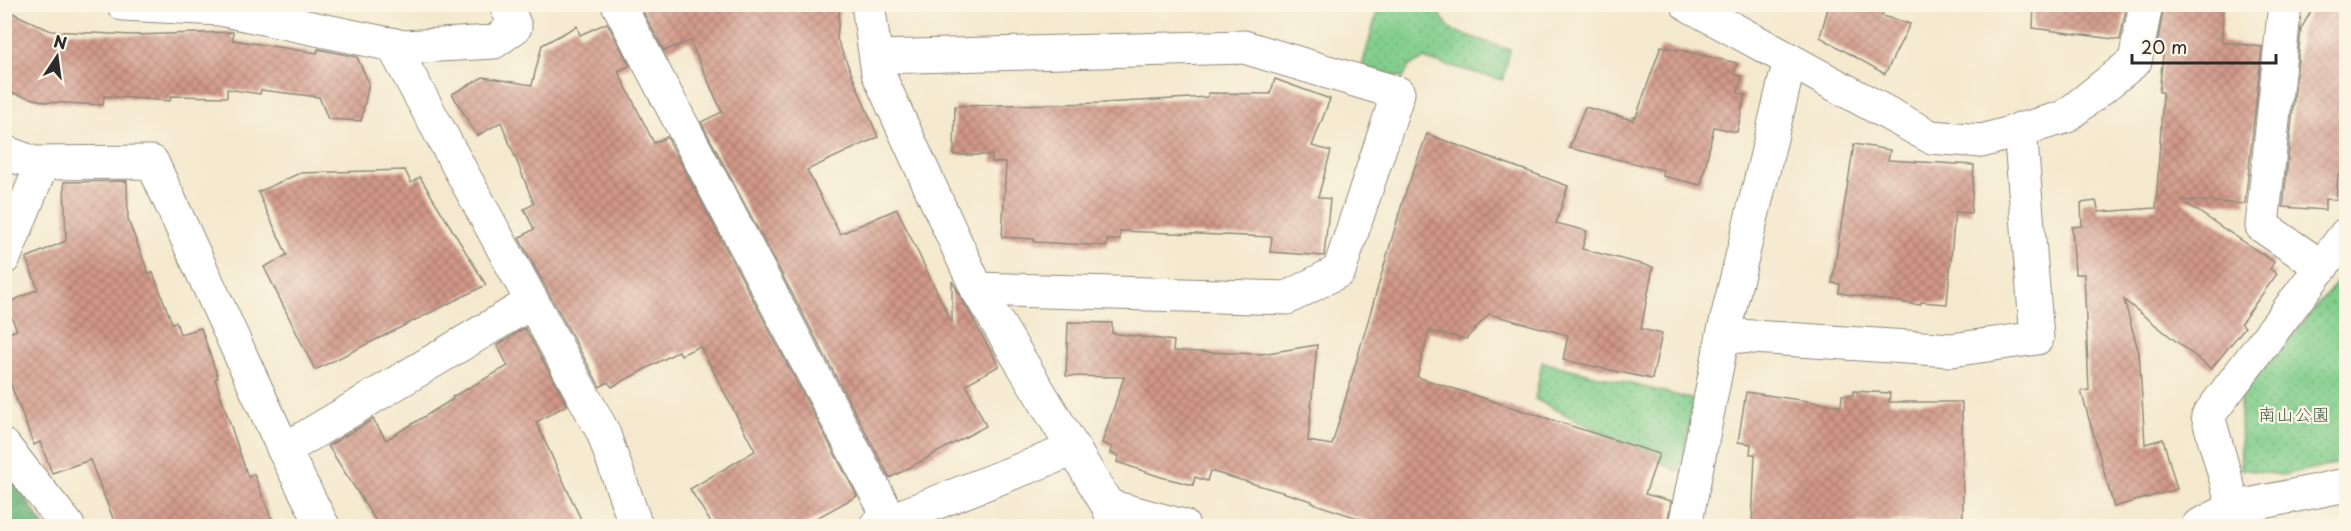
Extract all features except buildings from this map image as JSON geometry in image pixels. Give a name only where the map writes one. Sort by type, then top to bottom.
[{"type":"street","points":[[123,4],[220,9],[404,46],[495,42],[515,27],[506,4]]},
{"type":"street","points":[[618,4],[883,523],[1074,449]]},
{"type":"street","points":[[868,4],[878,73],[977,289],[1112,516],[1183,526]]},
{"type":"street","points":[[1687,4],[1931,136],[1982,141],[2065,117],[2135,61],[2146,4]]},
{"type":"street","points":[[2285,4],[2262,226],[2322,267]]},
{"type":"street","points":[[392,44],[603,432],[636,526]]},
{"type":"street","points":[[876,57],[1244,47],[1398,93],[1339,272],[1287,298],[977,289]]},
{"type":"street","points":[[1685,526],[1723,335],[1790,60]]},
{"type":"street","points":[[1723,335],[1952,350],[2037,338],[2020,129]]},
{"type":"street","points":[[4,152],[34,164],[152,162],[284,450],[323,526]]},
{"type":"street","points":[[4,258],[42,164]]},
{"type":"street","points":[[2234,508],[2208,416],[2346,234]]},
{"type":"street","points":[[284,450],[532,302]]},
{"type":"street","points":[[4,447],[68,526]]},
{"type":"street","points":[[2198,526],[2234,508],[2271,514],[2346,485]]},
{"type":"green space","points":[[1379,5],[1433,5],[1451,30],[1510,50],[1503,80],[1424,59],[1409,66],[1403,78],[1362,67]]},
{"type":"green space","name":"南山公園","points":[[2346,271],[2346,462],[2281,475],[2241,469],[2240,398]]},
{"type":"green space","points":[[1542,362],[1696,400],[1679,472],[1535,399]]},
{"type":"green space","points":[[5,467],[44,526],[5,526]]}]
